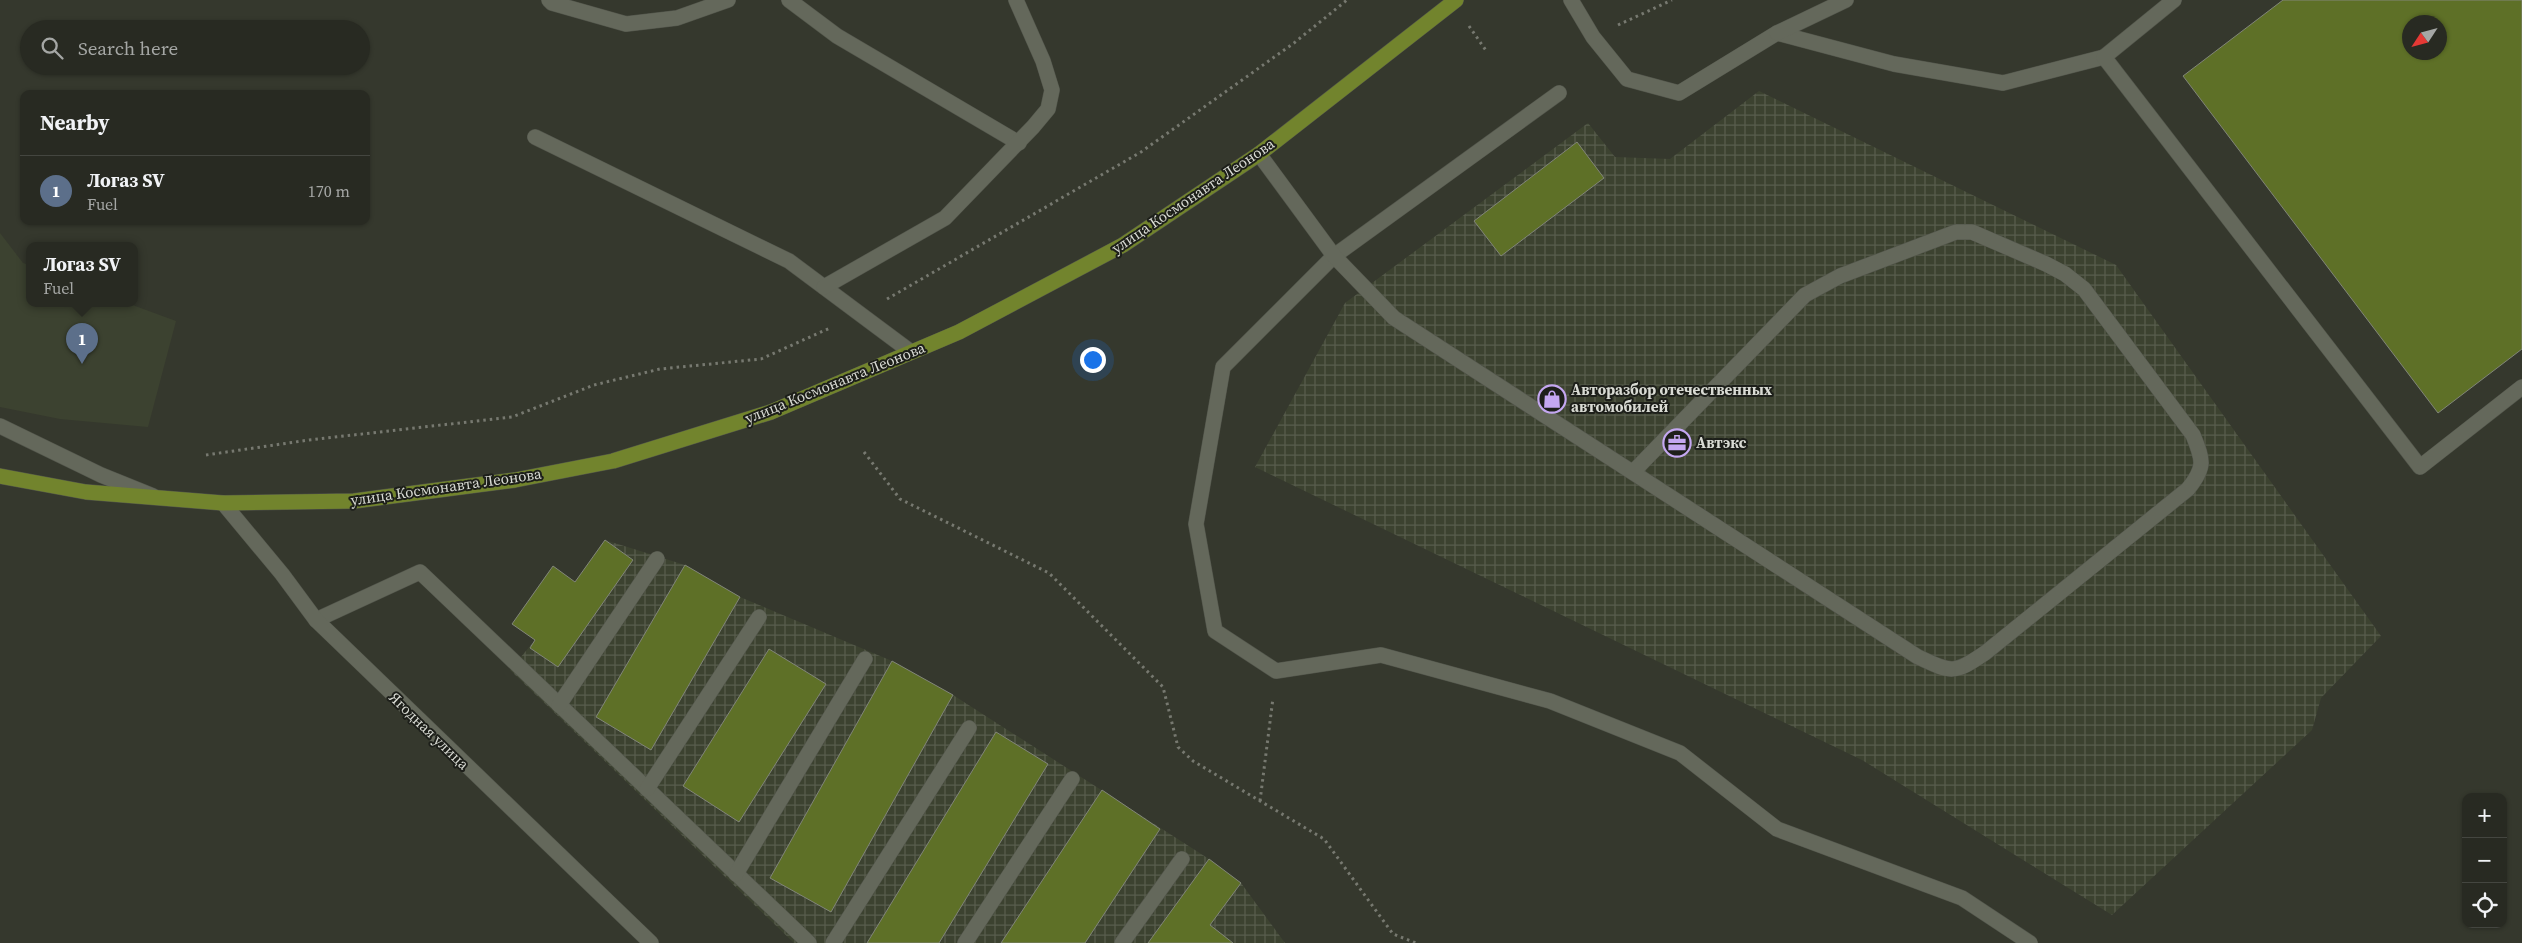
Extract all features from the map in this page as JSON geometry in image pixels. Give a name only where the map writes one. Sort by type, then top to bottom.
[{"type":"main road","name":"улица Космонавта Леонова","points":[[0,476],[86,492],[223,503],[354,501],[515,480],[613,461],[771,412],[959,332],[1124,245],[1259,154],[1456,0]]},
{"type":"street","points":[[549,0],[552,3],[626,24],[678,18],[728,0]]},
{"type":"street","points":[[789,0],[837,36],[1019,143]]},
{"type":"street","points":[[824,287],[945,218],[1019,143],[1048,109],[1052,90],[1043,61],[1016,0]]},
{"type":"street","points":[[1571,0],[1593,37],[1627,79],[1679,93],[1777,33],[1846,0]]},
{"type":"street","points":[[1777,33],[1894,64],[2003,83],[2104,57],[2174,0]]},
{"type":"street","points":[[2104,57],[2420,467],[2522,387]]},
{"type":"street","points":[[1560,93],[1334,256],[1223,367],[1196,524],[1215,631],[1276,671],[1381,655],[1550,701],[1680,753],[1777,829],[1962,898],[2030,943]]},
{"type":"street","points":[[535,138],[789,261],[911,352]]},
{"type":"street","points":[[1259,154],[1334,256],[1394,318],[1918,657],[1946,670],[1964,668],[1985,653],[2188,488],[2199,475],[2203,459],[2193,435],[2084,289],[2065,274],[2046,264],[1972,232],[1956,232],[1840,276],[1805,295],[1633,472]]},
{"type":"street","points":[[0,426],[100,475],[160,498]]},
{"type":"street","name":"Ягодная улица","points":[[223,503],[282,574],[316,620],[651,943]]},
{"type":"street","points":[[559,705],[657,559]]},
{"type":"street","points":[[316,620],[420,572],[809,943]]},
{"type":"street","points":[[647,789],[759,617]]},
{"type":"street","points":[[736,874],[864,659]]},
{"type":"street","points":[[834,943],[969,728]]},
{"type":"street","points":[[965,943],[1072,779]]},
{"type":"street","points":[[1122,943],[1182,859]]},
{"type":"path","points":[[1593,37],[1672,0]]},
{"type":"path","points":[[864,452],[900,498],[1049,573],[1163,687],[1178,747],[1193,761],[1324,839],[1393,934],[1416,943]]},
{"type":"path","points":[[1260,801],[1276,671]]},
{"type":"shaded area","points":[[1759,91],[2116,265],[2381,636],[2321,698],[2312,730],[2112,915],[1862,760],[1255,467],[1345,303],[1588,123],[1615,157],[1670,159]]},
{"type":"shaded area","points":[[0,233],[23,263],[26,264],[26,307],[138,307],[176,321],[148,427],[60,419],[0,407]]},
{"type":"shaded area","points":[[605,540],[685,565],[740,597],[892,661],[953,695],[1209,859],[1241,883],[1285,943],[794,943],[510,670],[535,640],[512,624],[553,566],[575,582]]},
{"type":"building","points":[[2283,0],[2522,0],[2522,349],[2438,413],[2183,76]]},
{"type":"building","points":[[1577,142],[1604,178],[1501,256],[1474,221]]},
{"type":"building","points":[[605,540],[633,560],[558,667],[530,648],[535,640],[512,624],[553,566],[575,582]]},
{"type":"building","points":[[685,565],[740,597],[651,750],[596,717]]},
{"type":"building","points":[[769,649],[826,684],[739,822],[683,786]]},
{"type":"building","points":[[892,661],[953,695],[831,912],[770,878]]},
{"type":"building","points":[[996,732],[1048,764],[939,943],[867,943]]},
{"type":"building","points":[[1102,790],[1160,829],[1085,943],[1001,943]]},
{"type":"building","points":[[1209,859],[1241,883],[1210,925],[1233,943],[1148,943]]},
{"type":"place","name":"Логаз SV","points":[[82,364]]},
{"type":"place","name":"Авторазбор отечественных автомобилей","points":[[1552,399]]},
{"type":"place","name":"Автэкс","points":[[1677,443]]}]
